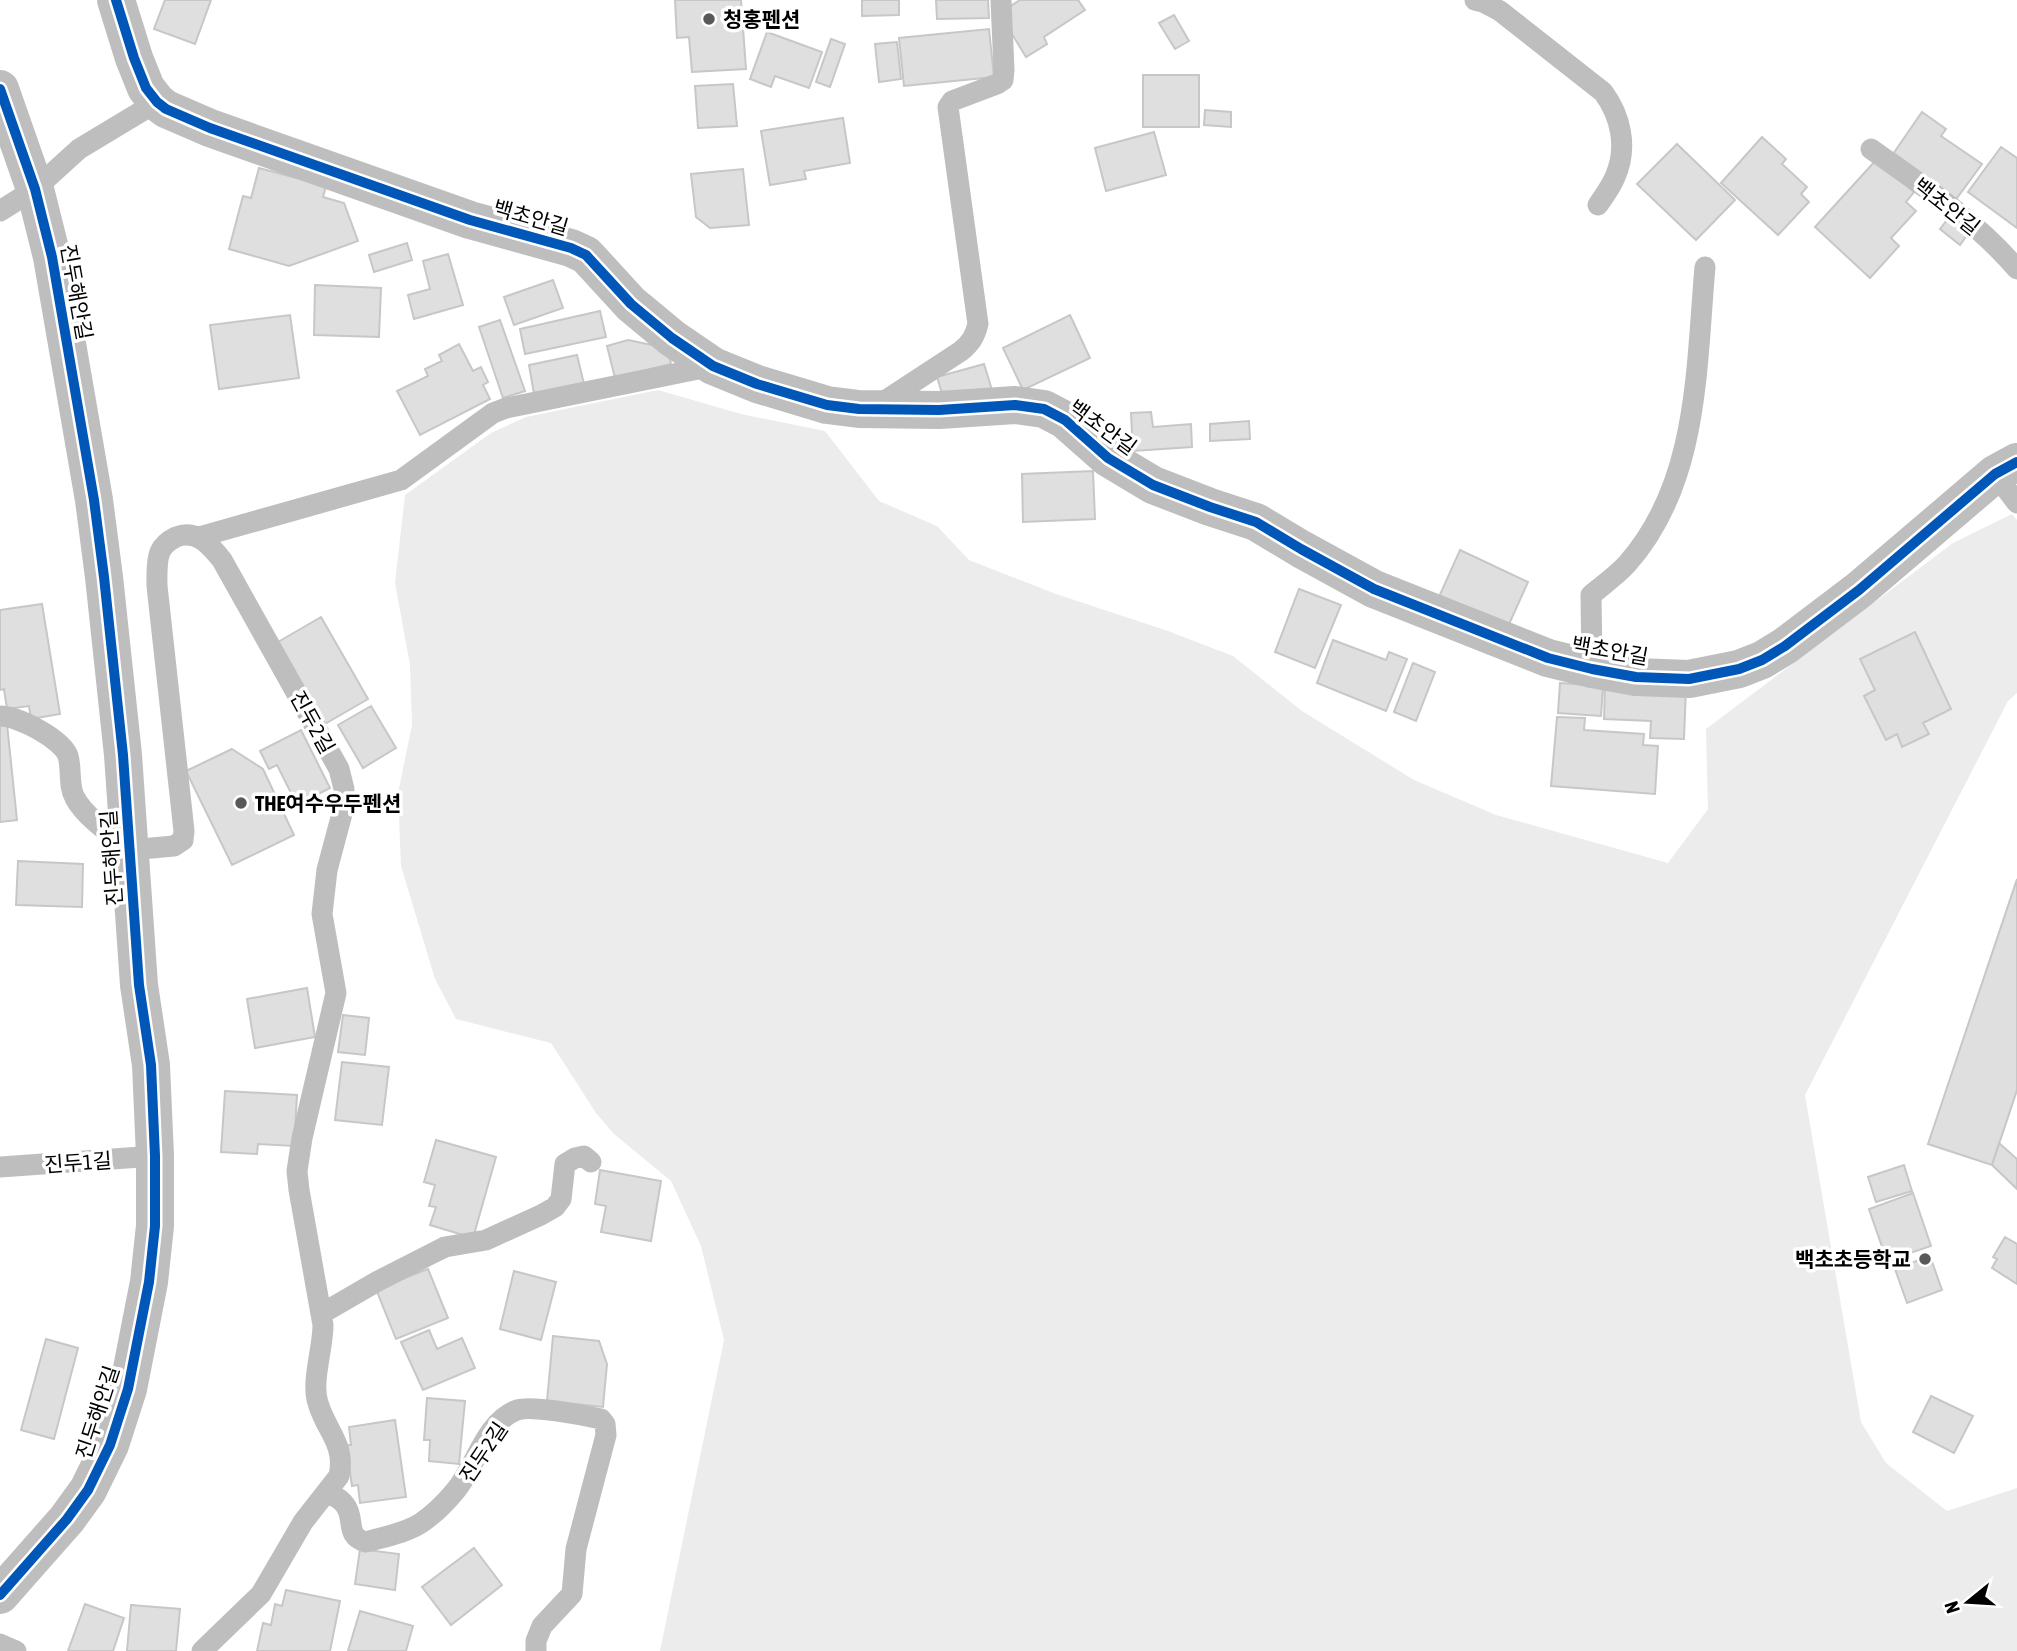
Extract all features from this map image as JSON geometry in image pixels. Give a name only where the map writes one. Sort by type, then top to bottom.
[{"type":"street","points":[[116,0],[146,88],[157,102]]},
{"type":"street","name":"진두해안길","points":[[0,89],[35,189],[52,257],[94,500],[120,728],[139,985],[151,1065],[155,1156],[155,1226],[149,1282],[128,1389],[110,1445],[88,1490],[67,1519],[0,1595]]},
{"type":"street","name":"백초안길","points":[[157,102],[166,109],[210,128],[457,215],[570,248],[586,256],[631,304],[672,338],[713,366],[757,384],[827,405],[872,410],[939,410],[1015,405],[1044,410],[1065,420],[1108,458],[1153,485],[1256,522],[1374,589],[1515,646],[1592,669],[1636,677],[1689,679],[1739,669],[1762,660],[1785,646],[2010,480]]},
{"type":"lane","points":[[872,410],[961,351],[970,344],[975,334],[978,324],[948,107],[952,101],[1003,80],[1001,0]]},
{"type":"lane","points":[[1475,0],[1500,11],[1603,92],[1611,103],[1620,132],[1619,165],[1615,178],[1598,205]]},
{"type":"lane","points":[[0,211],[35,189],[79,149],[157,102]]},
{"type":"lane","name":"백초안길","points":[[1871,149],[1956,209],[2017,269]]},
{"type":"lane","name":"백초안길","points":[[1592,669],[1591,595],[1625,566],[1657,521],[1668,501],[1686,447],[1692,416],[1705,267]]},
{"type":"lane","points":[[0,716],[20,719],[30,724],[65,750],[69,759],[73,796],[130,850],[174,846],[183,840],[184,831],[157,586],[159,554],[164,546],[173,538],[187,534],[199,537],[401,480],[493,413],[506,408],[713,366]]},
{"type":"lane","name":"진두2길","points":[[199,537],[211,546],[222,560],[339,769],[344,789],[343,810],[327,870],[322,914],[336,993],[302,1138],[297,1171],[321,1314],[323,1342],[316,1383],[317,1400],[342,1457],[339,1476],[303,1522],[261,1594],[202,1651]]},
{"type":"lane","name":"진두1길","points":[[0,1167],[155,1156]]},
{"type":"lane","points":[[321,1314],[431,1254],[445,1248],[486,1240],[541,1215],[555,1207],[561,1199],[565,1164],[584,1156],[591,1162]]},
{"type":"lane","name":"진두2길","points":[[327,1492],[347,1507],[352,1534],[358,1540],[366,1542],[422,1522],[455,1491],[489,1435],[510,1413],[527,1408],[601,1419],[605,1424],[606,1435],[576,1549],[572,1594],[542,1626],[536,1641],[536,1651]]},
{"type":"lane","points":[[0,1644],[16,1651]]},
{"type":"shaded area","points":[[658,390],[741,414],[825,431],[879,501],[937,526],[969,560],[1056,594],[1168,631],[1233,656],[1302,711],[1414,780],[1496,815],[1668,863],[1708,809],[1706,729],[1953,543],[2012,514],[2017,520],[2017,693],[2008,701],[1805,1095],[1861,1422],[1886,1463],[1947,1511],[2017,1488],[2017,1651],[660,1651],[724,1340],[701,1246],[671,1181],[614,1134],[596,1113],[551,1043],[456,1019],[435,979],[401,866],[398,793],[412,725],[410,665],[395,583],[405,495],[491,433],[526,417]]},
{"type":"building","points":[[165,0],[211,0],[195,44],[154,29]]},
{"type":"building","name":"청홍펜션","points":[[675,0],[741,0],[746,69],[692,72],[689,37],[677,38]]},
{"type":"building","points":[[862,0],[899,0],[899,15],[862,16]]},
{"type":"building","points":[[936,0],[988,0],[989,18],[937,19]]},
{"type":"building","points":[[1020,0],[1078,0],[1085,10],[1044,37],[1047,44],[1026,57],[1007,26],[1006,9]]},
{"type":"building","points":[[1174,15],[1189,41],[1175,49],[1159,23]]},
{"type":"building","points":[[989,29],[994,77],[904,86],[899,38]]},
{"type":"building","points":[[767,32],[822,52],[809,88],[775,76],[771,87],[750,79]]},
{"type":"building","points":[[831,39],[845,44],[830,87],[816,82]]},
{"type":"building","points":[[897,42],[901,79],[879,82],[875,44]]},
{"type":"building","points":[[1143,75],[1199,75],[1199,127],[1143,127]]},
{"type":"building","points":[[733,84],[737,126],[698,128],[695,86]]},
{"type":"building","points":[[1205,110],[1231,112],[1231,127],[1204,125]]},
{"type":"building","points":[[1922,112],[1946,129],[1941,136],[1982,164],[1954,202],[1891,157]]},
{"type":"building","points":[[843,118],[850,163],[804,171],[806,179],[770,185],[761,131]]},
{"type":"building","points":[[1154,132],[1166,175],[1106,191],[1095,148]]},
{"type":"building","points":[[1762,137],[1786,159],[1782,164],[1807,187],[1801,194],[1809,202],[1778,235],[1721,183]]},
{"type":"building","points":[[1677,144],[1735,200],[1696,240],[1637,184]]},
{"type":"building","points":[[2001,147],[2017,158],[2017,228],[1968,192]]},
{"type":"building","points":[[1877,159],[1914,192],[1906,202],[1916,211],[1891,238],[1899,246],[1870,278],[1815,227]]},
{"type":"building","points":[[259,168],[326,186],[323,197],[344,203],[358,241],[289,266],[229,249],[243,196],[251,198]]},
{"type":"building","points":[[743,169],[749,225],[710,228],[696,217],[691,174]]},
{"type":"building","points":[[1950,216],[1970,231],[1960,245],[1940,229]]},
{"type":"building","points":[[407,243],[412,260],[374,272],[369,255]]},
{"type":"building","points":[[448,254],[463,305],[414,319],[408,295],[430,289],[423,261]]},
{"type":"building","points":[[553,280],[563,308],[514,325],[504,297]]},
{"type":"building","points":[[315,285],[381,288],[379,337],[314,335]]},
{"type":"building","points":[[600,311],[606,337],[525,354],[520,329]]},
{"type":"building","points":[[290,315],[299,378],[219,389],[210,325]]},
{"type":"building","points":[[1070,315],[1090,358],[1023,390],[1003,348]]},
{"type":"building","points":[[500,320],[525,391],[503,398],[479,327]]},
{"type":"building","points":[[628,340],[667,348],[671,364],[615,378],[607,346]]},
{"type":"building","points":[[459,344],[473,371],[481,367],[488,382],[483,385],[490,399],[420,435],[397,391],[428,376],[425,369],[442,361],[439,355]]},
{"type":"building","points":[[577,355],[584,384],[534,394],[529,365]]},
{"type":"building","points":[[984,364],[992,390],[945,403],[937,377]]},
{"type":"building","points":[[1151,412],[1153,427],[1191,424],[1192,447],[1133,451],[1131,413]]},
{"type":"building","points":[[1249,421],[1250,439],[1210,441],[1210,424]]},
{"type":"building","points":[[1093,471],[1095,519],[1023,522],[1022,474]]},
{"type":"building","points":[[1460,550],[1528,582],[1506,631],[1438,599]]},
{"type":"building","points":[[1299,589],[1341,605],[1315,668],[1275,652]]},
{"type":"building","points":[[42,604],[60,714],[31,719],[29,706],[7,709],[4,689],[0,690],[0,610]]},
{"type":"building","points":[[321,617],[368,699],[325,724],[278,642]]},
{"type":"building","points":[[1915,632],[1951,709],[1923,723],[1929,734],[1902,747],[1897,734],[1886,740],[1864,696],[1875,690],[1860,659]]},
{"type":"building","points":[[1333,640],[1386,660],[1389,652],[1407,659],[1386,711],[1317,683]]},
{"type":"building","points":[[1413,663],[1435,672],[1416,721],[1394,712]]},
{"type":"building","points":[[1560,683],[1603,686],[1601,716],[1558,713]]},
{"type":"building","points":[[1605,685],[1686,688],[1684,739],[1650,738],[1651,721],[1604,719]]},
{"type":"building","points":[[371,706],[396,748],[363,768],[338,725]]},
{"type":"building","points":[[1557,717],[1585,718],[1584,730],[1644,734],[1643,745],[1658,746],[1655,794],[1551,786]]},
{"type":"building","points":[[7,724],[17,820],[0,822],[0,725]]},
{"type":"building","points":[[301,730],[330,788],[297,805],[277,765],[269,769],[260,751]]},
{"type":"building","name":"THE여수우두펜션","points":[[232,749],[263,769],[294,835],[232,865],[186,771]]},
{"type":"building","points":[[18,861],[83,864],[82,907],[16,905]]},
{"type":"building","points":[[2017,879],[2017,1090],[1992,1165],[1928,1144]]},
{"type":"building","points":[[307,988],[315,1037],[255,1048],[247,999]]},
{"type":"building","points":[[343,1015],[369,1018],[365,1055],[338,1052]]},
{"type":"building","points":[[342,1062],[389,1067],[382,1125],[335,1120]]},
{"type":"building","points":[[225,1091],[297,1095],[294,1146],[258,1144],[257,1154],[221,1152]]},
{"type":"building","points":[[436,1140],[496,1157],[473,1238],[430,1225],[436,1207],[429,1206],[435,1185],[424,1182]]},
{"type":"building","points":[[1999,1143],[2017,1159],[2017,1189],[1992,1165]]},
{"type":"building","points":[[1904,1165],[1912,1191],[1876,1202],[1868,1177]]},
{"type":"building","points":[[600,1170],[661,1181],[651,1241],[601,1232],[606,1206],[595,1204]]},
{"type":"building","points":[[1913,1193],[1931,1246],[1887,1261],[1869,1209]]},
{"type":"building","points":[[2005,1237],[2017,1244],[2017,1284],[1992,1268],[1997,1259],[1993,1257]]},
{"type":"building","points":[[1930,1256],[1942,1290],[1907,1303],[1895,1269]]},
{"type":"building","points":[[428,1269],[448,1318],[396,1339],[376,1289]]},
{"type":"building","points":[[514,1271],[556,1282],[541,1340],[500,1329]]},
{"type":"building","points":[[429,1330],[437,1349],[462,1338],[475,1368],[423,1390],[401,1342]]},
{"type":"building","points":[[553,1336],[599,1341],[607,1364],[603,1407],[547,1401]]},
{"type":"building","points":[[46,1339],[78,1348],[54,1439],[21,1430]]},
{"type":"building","points":[[1931,1396],[1973,1416],[1954,1453],[1913,1432]]},
{"type":"building","points":[[427,1398],[465,1401],[459,1464],[429,1461],[430,1440],[424,1440]]},
{"type":"building","points":[[395,1420],[406,1497],[360,1503],[358,1485],[352,1486],[346,1445],[351,1445],[349,1427]]},
{"type":"building","points":[[474,1548],[502,1585],[451,1625],[422,1587]]},
{"type":"building","points":[[360,1549],[399,1554],[395,1590],[355,1584]]},
{"type":"building","points":[[286,1590],[340,1601],[330,1651],[257,1651],[263,1623],[271,1625],[275,1604],[282,1606]]},
{"type":"building","points":[[85,1604],[124,1618],[113,1651],[68,1651]]},
{"type":"building","points":[[131,1605],[180,1609],[176,1651],[127,1651]]},
{"type":"building","points":[[360,1611],[413,1626],[406,1651],[348,1651]]},
{"type":"cycle path","points":[[116,0],[146,88],[166,109],[210,128],[470,220],[571,248],[586,255],[631,304],[672,338],[713,366],[757,384],[827,405],[859,409],[939,410],[1015,405],[1044,409],[1065,420],[1108,458],[1153,485],[1256,522],[1374,589],[1548,658],[1592,669],[1636,677],[1689,679],[1739,669],[1762,660],[1785,646],[1859,590],[1995,474],[2017,462]]},
{"type":"cycle path","points":[[0,89],[35,189],[52,257],[94,500],[123,755],[139,985],[151,1065],[155,1156],[155,1226],[149,1282],[128,1389],[110,1445],[88,1490],[67,1519],[0,1595]]},
{"type":"place","name":"청홍펜션","points":[[709,19]]},
{"type":"place","name":"THE여수우두펜션","points":[[241,803]]},
{"type":"place","name":"백초초등학교","points":[[1925,1259]]}]
